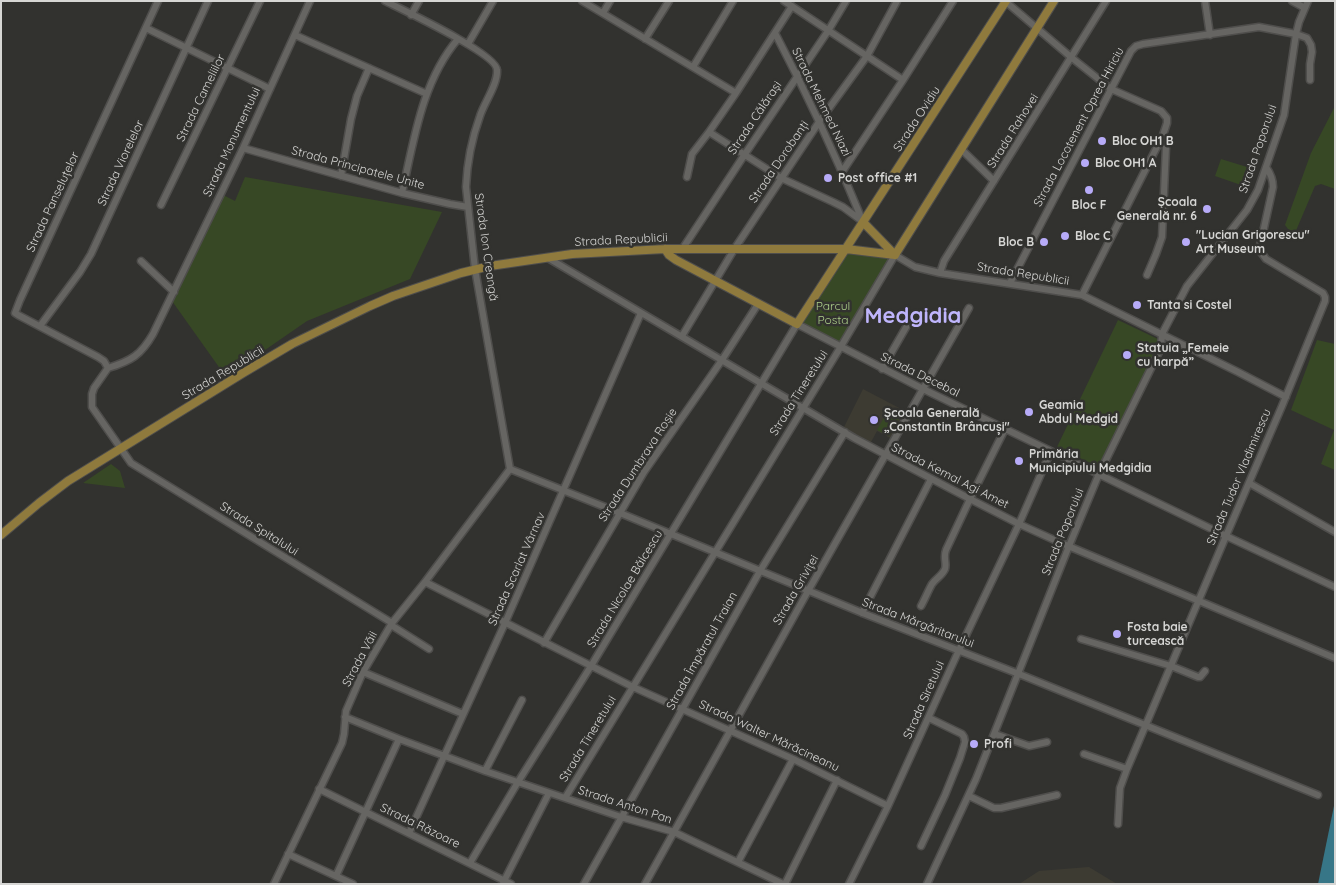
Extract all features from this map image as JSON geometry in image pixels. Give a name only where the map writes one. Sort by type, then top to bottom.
[{"type":"main road","name":"Strada Ovidiu","points":[[797,324],[1006,1]]},
{"type":"main road","name":"Strada Tineretului","points":[[895,255],[1054,1]]},
{"type":"main road","name":"Strada Mehmed Niazi","points":[[863,222],[895,255]]},
{"type":"main road","name":"Strada Republicii","points":[[1,535],[68,481],[285,348],[393,296],[475,269],[572,254],[683,248],[846,249],[895,255]]},
{"type":"main road","name":"Strada Decebal","points":[[665,249],[676,260],[797,324]]},
{"type":"street","name":"Strada Panseluțelor","points":[[108,368],[98,356],[15,313],[158,1]]},
{"type":"street","name":"Strada Viorelelor","points":[[40,326],[91,254],[208,1]]},
{"type":"street","name":"Strada Cameliilor","points":[[161,205],[260,1]]},
{"type":"street","name":"Strada Monumentului","points":[[108,368],[125,363],[141,353],[148,344],[243,148],[310,1]]},
{"type":"street","name":"Strada Ion Creangă","points":[[385,1],[468,44],[496,64],[495,81],[480,116],[473,141],[467,175],[468,207],[475,269],[510,469]]},
{"type":"street","points":[[412,15],[419,1]]},
{"type":"street","points":[[468,44],[493,1]]},
{"type":"street","points":[[582,1],[736,93]]},
{"type":"street","points":[[603,13],[610,1]]},
{"type":"street","points":[[645,39],[669,1]]},
{"type":"street","points":[[693,67],[733,1]]},
{"type":"street","points":[[784,1],[903,80]]},
{"type":"street","name":"Strada Călărași","points":[[683,248],[828,31],[846,1]]},
{"type":"street","name":"Strada Dorobanți","points":[[682,336],[735,248],[781,178],[867,56],[897,1]]},
{"type":"street","points":[[842,172],[953,1]]},
{"type":"street","points":[[1006,1],[1111,90],[1160,111],[1167,118],[1163,135],[1082,295]]},
{"type":"street","name":"Strada Rahovei","points":[[940,273],[944,262],[1106,1]]},
{"type":"street","points":[[1205,1],[1210,34]]},
{"type":"street","points":[[1292,1],[1307,4]]},
{"type":"street","name":"Strada Poporului","points":[[927,884],[969,796],[1099,474],[1160,348],[1162,334],[1187,286],[1247,210],[1258,190],[1284,115],[1296,34],[1307,4]]},
{"type":"street","points":[[687,177],[692,154],[736,93],[792,6]]},
{"type":"street","name":"Strada Locotenent Oprea Hiriciu","points":[[1010,283],[1131,52],[1136,46],[1259,27],[1296,34]]},
{"type":"street","points":[[146,28],[270,89]]},
{"type":"street","name":"Strada Mehmed Niazi","points":[[774,33],[820,122],[863,222]]},
{"type":"street","points":[[1296,34],[1307,38],[1311,45],[1310,80]]},
{"type":"street","points":[[294,35],[428,94]]},
{"type":"street","points":[[402,192],[428,94],[438,67],[458,39]]},
{"type":"street","points":[[341,176],[351,119],[357,96],[369,68]]},
{"type":"street","points":[[709,132],[781,178],[843,207],[863,222]]},
{"type":"street","points":[[1147,275],[1159,247],[1163,227],[1166,147],[1163,135]]},
{"type":"street","name":"Strada Principatele Unite","points":[[243,148],[402,192],[468,207]]},
{"type":"street","points":[[961,149],[994,181]]},
{"type":"street","name":"Strada Tudor Vladimirescu","points":[[1118,824],[1120,788],[1127,770],[1325,302],[1323,293],[1266,259],[1260,251],[1272,187],[1271,173],[1266,167]]},
{"type":"street","points":[[857,206],[865,210],[871,210]]},
{"type":"street","name":"Strada Republicii","points":[[895,255],[914,267],[940,273],[1082,295],[1286,397]]},
{"type":"street","name":"Strada Tineretului","points":[[564,798],[895,255]]},
{"type":"street","name":"Strada Kemal Agi Amet","points":[[548,258],[845,432],[1019,524],[1335,658]]},
{"type":"street","points":[[141,261],[174,292]]},
{"type":"street","name":"Strada Dumbrava Roșie","points":[[544,643],[644,472],[722,360],[758,304]]},
{"type":"street","name":"Strada Griviței","points":[[646,882],[808,590],[969,308]]},
{"type":"street","name":"Strada Scarlat Vârnav","points":[[409,832],[505,623],[642,313]]},
{"type":"street","points":[[882,369],[909,322]]},
{"type":"street","name":"Strada Decebal","points":[[797,324],[882,369],[1335,587]]},
{"type":"street","name":"Strada Nicolae Bălcescu","points":[[470,863],[797,324]]},
{"type":"street","name":"Strada Spitalului","points":[[108,368],[94,388],[91,401],[94,411],[130,463],[392,624]]},
{"type":"street","points":[[921,606],[931,585],[940,577],[944,569],[945,553],[1005,429]]},
{"type":"street","name":"Strada Împăratul Traian","points":[[584,884],[760,571],[845,432]]},
{"type":"street","name":"Strada Siretului","points":[[849,884],[888,806],[1051,451]]},
{"type":"street","name":"Strada Mărgăritarului","points":[[510,469],[862,613],[959,650],[1318,795]]},
{"type":"street","name":"Strada Văii","points":[[274,884],[342,742],[346,711],[363,672],[392,624],[510,469]]},
{"type":"street","points":[[862,613],[931,479]]},
{"type":"street","points":[[1250,483],[1335,532]]},
{"type":"street","name":"Strada Walter Mărăcineanu","points":[[425,582],[633,687],[793,759],[888,806]]},
{"type":"street","points":[[392,624],[430,649]]},
{"type":"street","points":[[1081,639],[1171,666],[1198,677],[1205,671]]},
{"type":"street","points":[[363,672],[463,714]]},
{"type":"street","points":[[485,771],[522,700]]},
{"type":"street","name":"Strada Anton Pan","points":[[345,717],[485,771],[621,817],[674,832],[784,884]]},
{"type":"street","points":[[921,846],[945,795],[965,742],[962,734],[929,718]]},
{"type":"street","points":[[995,734],[1029,746],[1047,742]]},
{"type":"street","points":[[336,876],[399,739]]},
{"type":"street","points":[[1084,754],[1127,770]]},
{"type":"street","points":[[738,862],[793,759]]},
{"type":"street","points":[[784,884],[837,780]]},
{"type":"street","name":"Strada Răzoare","points":[[319,789],[409,832],[506,883]]},
{"type":"street","name":"Strada Tineretului","points":[[506,883],[549,793]]},
{"type":"street","points":[[969,796],[994,808],[1001,808],[1057,795]]},
{"type":"street","points":[[288,854],[353,884]]},
{"type":"street","points":[[646,882],[656,884]]},
{"type":"shaded area","name":"Școala Generală „Constantin Brâncuși\"","points":[[863,389],[905,411],[890,438],[877,431],[870,444],[843,429]]},
{"type":"shaded area","points":[[1089,867],[1117,884],[1019,884],[1039,871]]},
{"type":"green space","points":[[1335,106],[1335,189],[1321,184],[1315,186],[1295,233],[1285,225],[1311,153]]},
{"type":"green space","points":[[1221,159],[1247,167],[1241,185],[1215,176]]},
{"type":"green space","points":[[245,177],[442,212],[410,279],[307,321],[226,377],[172,301],[223,195],[235,201]]},
{"type":"green space","name":"Parcul Posta","points":[[846,249],[895,255],[840,348],[797,324]]},
{"type":"green space","points":[[1118,320],[1162,341],[1101,468],[1057,447]]},
{"type":"green space","points":[[1317,340],[1335,344],[1335,470],[1321,464],[1334,430],[1291,410]]},
{"type":"green space","points":[[890,407],[902,413],[889,436],[877,430]]},
{"type":"green space","points":[[111,464],[120,471],[125,488],[83,483]]},
{"type":"water","points":[[1335,801],[1335,884],[1318,884]]},
{"type":"place","name":"Bloc OH1 B","points":[[1102,141]]},
{"type":"place","name":"Bloc OH1 A","points":[[1085,163]]},
{"type":"place","name":"Post office #1","points":[[828,178]]},
{"type":"place","name":"Bloc F","points":[[1089,190]]},
{"type":"place","name":"Școala Generală nr. 6","points":[[1207,209]]},
{"type":"place","name":"Bloc C","points":[[1065,236]]},
{"type":"place","name":"Bloc B","points":[[1044,242]]},
{"type":"place","name":"\"Lucian Grigorescu\" Art Museum","points":[[1186,242]]},
{"type":"place","name":"Tanta si Costel","points":[[1137,305]]},
{"type":"place","name":"Statuia „Femeie cu harpă”","points":[[1127,355]]},
{"type":"place","name":"Geamia Abdul Medgid","points":[[1029,412]]},
{"type":"place","name":"Școala Generală „Constantin Brâncuși\"","points":[[874,420]]},
{"type":"place","name":"Primăria Municipiului Medgidia","points":[[1019,461]]},
{"type":"place","name":"Fosta baie turcească","points":[[1117,634]]},
{"type":"place","name":"Profi","points":[[974,744]]},
{"type":"district","name":"Medgidia","points":[[913,316]]}]
